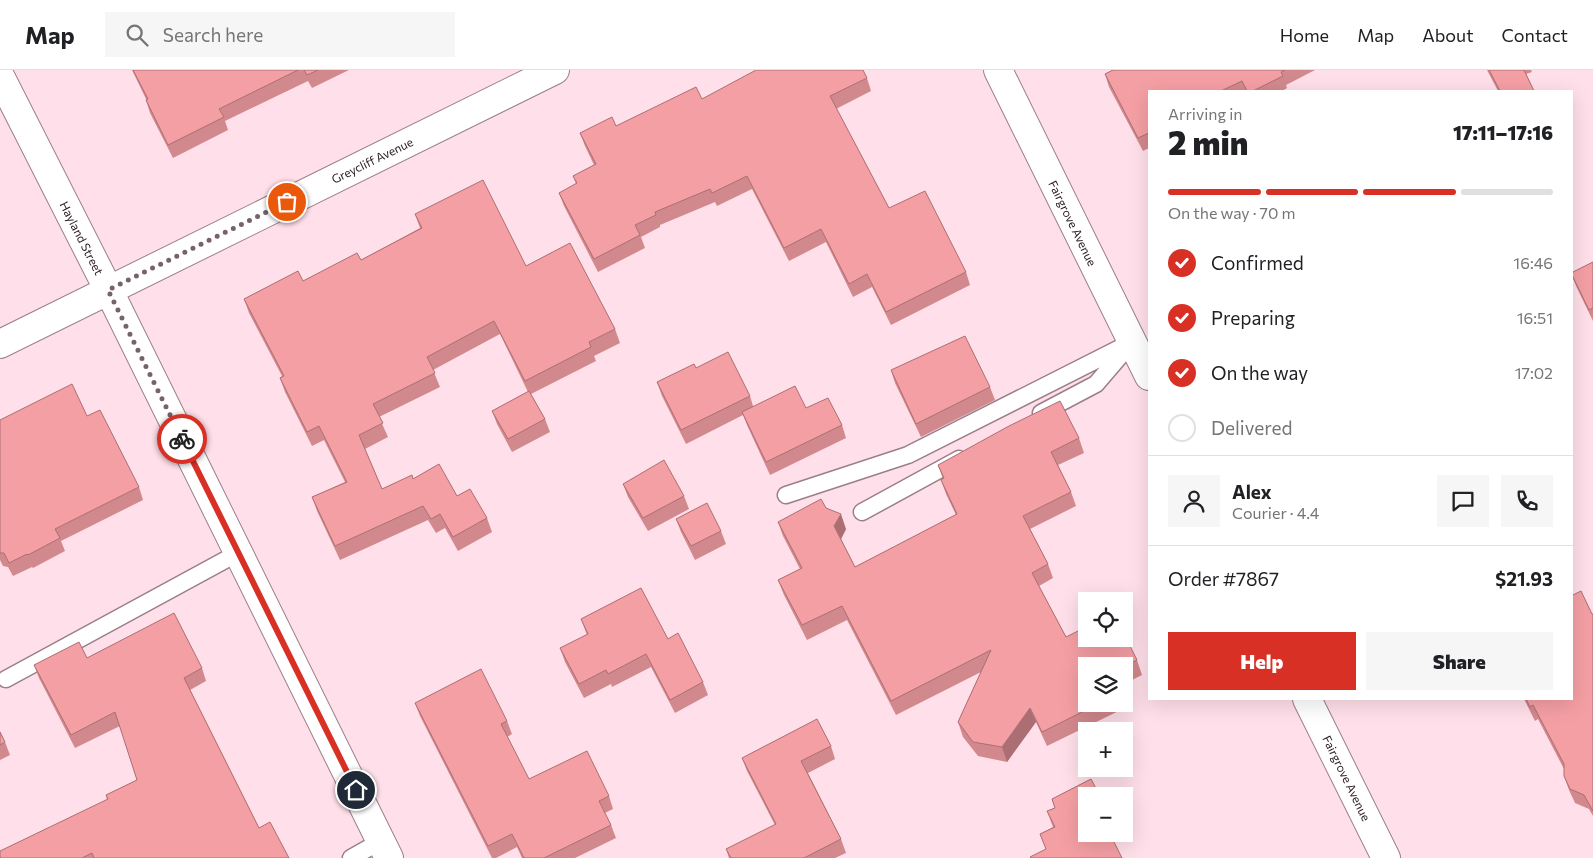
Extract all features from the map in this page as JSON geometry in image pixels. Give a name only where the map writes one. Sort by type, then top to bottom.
[{"type":"street","name":"Greycliff Avenue","points":[[0,344],[556,70]]},
{"type":"street","name":"Fairgrove Avenue","points":[[998,70],[1148,374]]},
{"type":"street","name":"Hayland Street","points":[[0,76],[385,850]]},
{"type":"street","name":"Fairgrove Avenue","points":[[1308,700],[1386,858]]},
{"type":"lane","points":[[1026,422],[1096,384],[1132,342]]},
{"type":"lane","points":[[786,495],[908,455],[1132,342]]},
{"type":"lane","points":[[862,512],[974,450]]},
{"type":"lane","points":[[6,679],[238,553]]},
{"type":"lane","points":[[351,858],[385,850]]},
{"type":"building","points":[[133,70],[298,70],[219,109],[224,117],[168,145]]},
{"type":"building","points":[[304,70],[318,70],[307,75]]},
{"type":"building","points":[[756,70],[863,70],[867,78],[830,96],[889,208],[925,191],[966,272],[886,312],[867,274],[849,284],[821,229],[784,248],[747,176],[712,193],[710,189],[655,212],[656,215],[635,225],[640,235],[594,259],[559,193],[577,183],[573,176],[596,164],[580,133],[612,117],[616,126],[696,87],[702,99]]},
{"type":"building","points":[[1113,70],[1285,70],[1281,72],[1283,76],[1255,90],[1246,90],[1242,81],[1223,90],[1148,90],[1148,133],[1138,138],[1105,74]]},
{"type":"building","points":[[1489,70],[1524,70],[1534,90],[1499,90]]},
{"type":"building","points":[[483,180],[526,266],[570,243],[615,329],[589,342],[591,347],[525,381],[494,321],[427,357],[435,373],[373,404],[383,423],[359,435],[382,489],[412,475],[413,479],[439,464],[457,496],[470,489],[487,518],[453,537],[440,514],[431,519],[423,506],[335,546],[312,497],[347,482],[319,426],[307,432],[280,378],[284,376],[244,299],[298,271],[303,281],[357,253],[361,260],[422,228],[415,214]]},
{"type":"building","points":[[1593,262],[1593,308],[1589,310],[1573,277],[1573,272]]},
{"type":"building","points":[[965,336],[990,387],[916,424],[891,370]]},
{"type":"building","points":[[728,352],[750,396],[681,430],[657,382],[694,364],[696,368]]},
{"type":"building","points":[[72,384],[87,416],[100,410],[139,487],[55,529],[60,538],[9,563],[4,553],[0,553],[0,420]]},
{"type":"building","points":[[795,386],[806,408],[828,398],[842,425],[766,462],[742,412]]},
{"type":"building","points":[[529,391],[545,419],[508,439],[492,411]]},
{"type":"building","points":[[1060,401],[1079,438],[1051,452],[1071,492],[1023,516],[1048,564],[1032,573],[1066,637],[1078,631],[1078,647],[1130,647],[1137,660],[1133,662],[1133,657],[1078,657],[1078,712],[1082,712],[1042,732],[1030,708],[1002,747],[973,742],[958,722],[991,650],[891,701],[842,606],[802,625],[778,580],[802,568],[778,522],[821,499],[826,508],[841,514],[834,526],[855,567],[957,514],[941,480],[944,478],[938,465],[1009,426]]},
{"type":"building","points":[[664,460],[684,496],[643,518],[623,484]]},
{"type":"building","points":[[707,503],[721,531],[691,546],[676,519]]},
{"type":"building","points":[[641,588],[668,639],[678,633],[703,682],[670,700],[646,654],[608,674],[606,670],[579,684],[560,648],[588,634],[581,619]]},
{"type":"building","points":[[1581,591],[1593,614],[1593,811],[1584,795],[1570,789],[1564,776],[1564,764],[1533,705],[1530,707],[1526,700],[1573,700],[1573,595]]},
{"type":"building","points":[[174,613],[202,668],[184,678],[259,828],[270,822],[289,858],[94,858],[92,853],[82,858],[0,858],[0,851],[108,799],[106,795],[137,780],[115,712],[71,735],[34,665],[79,642],[87,658]]},
{"type":"building","points":[[481,669],[507,721],[501,724],[529,779],[587,751],[609,796],[599,801],[611,825],[544,858],[524,858],[512,834],[488,846],[415,703]]},
{"type":"building","points":[[817,719],[831,746],[801,761],[841,839],[804,858],[731,858],[726,849],[776,824],[742,758]]},
{"type":"building","points":[[0,732],[5,742],[0,745]]},
{"type":"building","points":[[1091,779],[1095,787],[1078,787],[1078,842],[1114,842],[1122,858],[1031,858],[1046,849],[1040,834],[1055,827],[1047,811],[1055,808],[1052,799]]},
{"type":"way so far","points":[[182,439],[108,290],[287,202]]},
{"type":"route","points":[[182,439],[356,790]]}]
